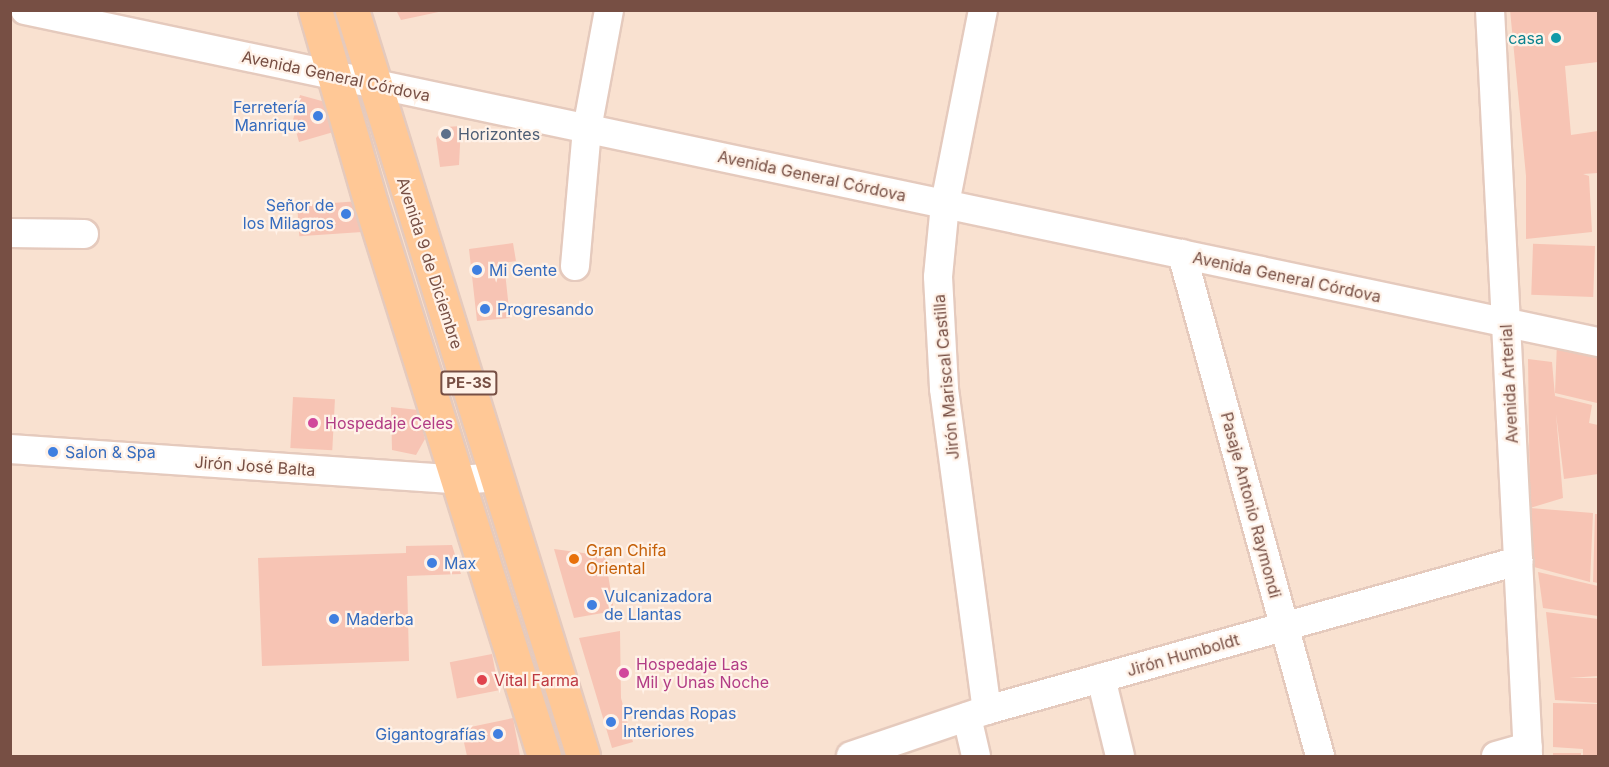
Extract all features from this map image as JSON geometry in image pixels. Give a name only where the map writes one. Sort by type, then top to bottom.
[{"type":"main road","name":"PE-3S","points":[[315,10],[544,756]]},
{"type":"main road","name":"Avenida 9 de Diciembre","points":[[352,10],[373,84],[499,477],[583,756]]},
{"type":"street","name":"Avenida General Córdova","points":[[25,10],[1599,342]]},
{"type":"street","points":[[575,266],[587,129],[609,10]]},
{"type":"street","name":"Jirón Mariscal Castilla","points":[[976,756],[977,714],[944,389],[938,277],[945,204],[983,10]]},
{"type":"street","name":"Avenida Arterial","points":[[1490,10],[1528,752]]},
{"type":"street","points":[[10,233],[84,234]]},
{"type":"street","name":"Pasaje Antonio Raymondi","points":[[1182,254],[1320,756]]},
{"type":"street","name":"Jirón José Balta","points":[[10,449],[459,480],[499,477]]},
{"type":"street","name":"Jirón Humboldt","points":[[851,756],[977,714],[1518,561]]},
{"type":"street","points":[[1101,678],[1120,756]]},
{"type":"street","points":[[1496,756],[1528,752]]},
{"type":"shaded area","points":[[11,11],[1598,11],[1598,756],[11,756]]},
{"type":"building","points":[[396,10],[448,10],[401,20]]},
{"type":"building","points":[[1510,10],[1598,10],[1598,62],[1565,66],[1571,135],[1598,131],[1598,173],[1583,174],[1589,176],[1592,232],[1526,239],[1526,176]]},
{"type":"building","points":[[300,95],[329,103],[337,131],[299,142],[293,120]]},
{"type":"building","points":[[461,126],[459,165],[440,167],[436,138],[446,127]]},
{"type":"building","points":[[360,201],[362,232],[299,236],[297,205]]},
{"type":"building","points":[[513,243],[516,261],[504,263],[510,318],[477,321],[469,249]]},
{"type":"building","points":[[1533,244],[1595,246],[1593,297],[1531,295]]},
{"type":"building","points":[[1557,342],[1597,351],[1598,423],[1597,403],[1555,393]]},
{"type":"building","points":[[1528,359],[1552,362],[1555,396],[1592,405],[1589,423],[1598,425],[1598,474],[1564,479],[1556,414],[1563,498],[1530,508]]},
{"type":"building","name":"Hospedaje Celes","points":[[293,397],[335,399],[332,450],[290,448]]},
{"type":"building","points":[[391,407],[418,410],[425,439],[416,455],[392,450]]},
{"type":"building","points":[[1530,508],[1593,513],[1590,582],[1534,567]]},
{"type":"building","points":[[1595,514],[1598,514],[1598,583],[1593,582]]},
{"type":"building","name":"Maderba","points":[[452,545],[461,574],[407,576],[409,661],[262,666],[258,558],[406,553],[406,546]]},
{"type":"building","points":[[554,549],[605,556],[614,611],[574,618]]},
{"type":"building","points":[[1538,572],[1598,586],[1598,616],[1543,608]]},
{"type":"building","points":[[1546,612],[1598,619],[1598,676],[1569,678],[1598,678],[1598,703],[1555,700]]},
{"type":"building","points":[[620,631],[621,698],[633,742],[612,748],[579,638]]},
{"type":"building","points":[[492,654],[499,690],[457,699],[450,662]]},
{"type":"building","points":[[1553,703],[1598,704],[1598,756],[1583,756],[1583,749],[1553,747]]},
{"type":"building","points":[[513,718],[520,756],[467,756],[461,729]]},
{"type":"building","points":[[1553,753],[1581,753],[1581,756],[1553,756]]},
{"type":"place","name":"casa","points":[[1556,38]]},
{"type":"place","name":"Ferretería Manrique","points":[[318,116]]},
{"type":"place","name":"Horizontes","points":[[446,134]]},
{"type":"place","name":"Señor de los Milagros","points":[[346,214]]},
{"type":"place","name":"Mi Gente","points":[[477,270]]},
{"type":"place","name":"Progresando","points":[[485,309]]},
{"type":"place","name":"Hospedaje Celes","points":[[313,423]]},
{"type":"place","name":"Salon & Spa","points":[[53,452]]},
{"type":"place","name":"Gran Chifa Oriental","points":[[574,559]]},
{"type":"place","name":"Max","points":[[432,563]]},
{"type":"place","name":"Vulcanizadora de Llantas","points":[[592,605]]},
{"type":"place","name":"Maderba","points":[[334,619]]},
{"type":"place","name":"Hospedaje Las Mil y Unas Noche","points":[[624,673]]},
{"type":"place","name":"Vital Farma","points":[[482,680]]},
{"type":"place","name":"Prendas Ropas Interiores","points":[[611,722]]},
{"type":"place","name":"Gigantografías","points":[[498,734]]}]
